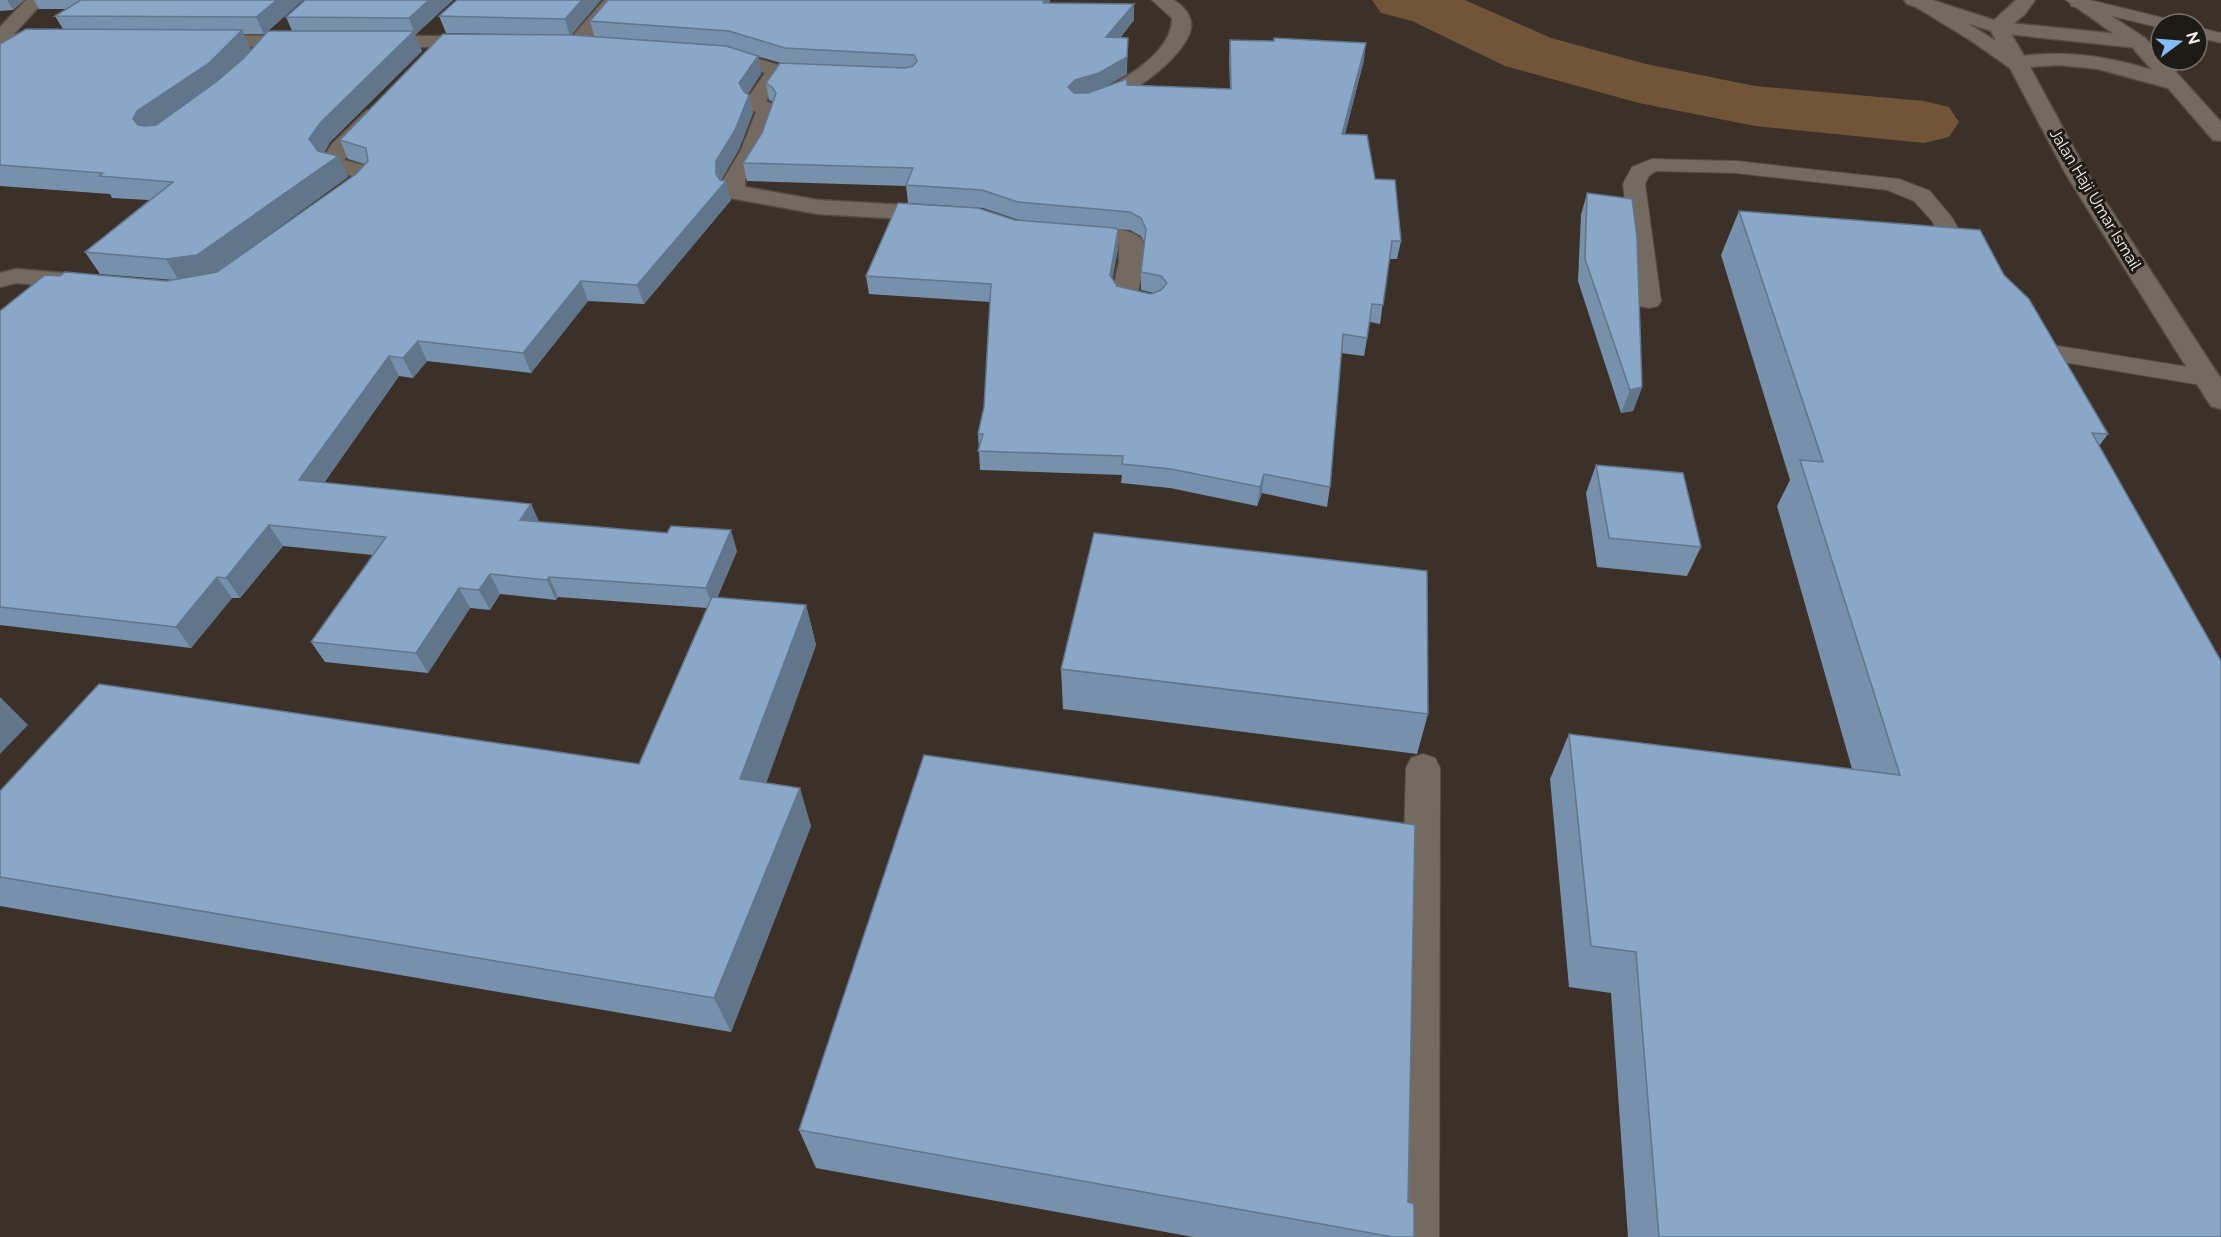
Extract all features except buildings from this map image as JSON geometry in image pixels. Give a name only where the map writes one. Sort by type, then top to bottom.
[{"type":"street","points":[[0,39],[36,0]]},
{"type":"street","points":[[576,44],[614,0]]},
{"type":"street","points":[[1081,104],[1106,96],[1143,74],[1172,44],[1181,31],[1181,18],[1172,7],[1161,0]]},
{"type":"street","points":[[1998,27],[2026,0]]},
{"type":"street","points":[[2076,1],[2138,42],[2221,135]]},
{"type":"street","points":[[1917,2],[1998,27],[2138,42]]},
{"type":"street","points":[[1917,2],[1977,36],[2023,71],[2055,58],[2102,62],[2179,89]]},
{"type":"street","points":[[254,64],[270,42],[294,21]]},
{"type":"street","name":"Jalan Haji Umar Ismail","points":[[1998,27],[2078,176],[2221,400]]},
{"type":"street","points":[[422,66],[445,31]]},
{"type":"street","points":[[352,42],[423,41],[445,31],[498,42]]},
{"type":"street","points":[[0,39],[68,40]]},
{"type":"street","points":[[183,41],[317,42]]},
{"type":"street","points":[[554,43],[600,45]]},
{"type":"street","points":[[694,52],[732,56],[786,73],[839,76]]},
{"type":"street","points":[[777,71],[755,102],[767,109],[752,150],[734,180],[733,192],[818,207],[966,216]]},
{"type":"street","points":[[317,215],[364,178],[364,172],[338,166],[332,161],[340,148],[389,99]]},
{"type":"street","points":[[1049,231],[1127,239],[1131,242],[1132,248],[1125,294],[1128,298],[1151,303]]},
{"type":"street","points":[[0,280],[16,276],[112,284]]},
{"type":"lane","points":[[2076,1],[2149,20]]},
{"type":"lane","points":[[2138,42],[2149,43]]},
{"type":"lane","points":[[1649,301],[1634,184],[1640,172],[1652,165],[1736,167],[1891,184],[1922,196],[1942,219],[1977,289]]},
{"type":"lane","points":[[2005,331],[2033,349],[2207,378]]},
{"type":"lane","points":[[1416,1237],[1423,768]]},
{"type":"waterway","points":[[1402,0],[1433,8],[1528,52],[1639,83],[1755,106],[1924,122]]}]
